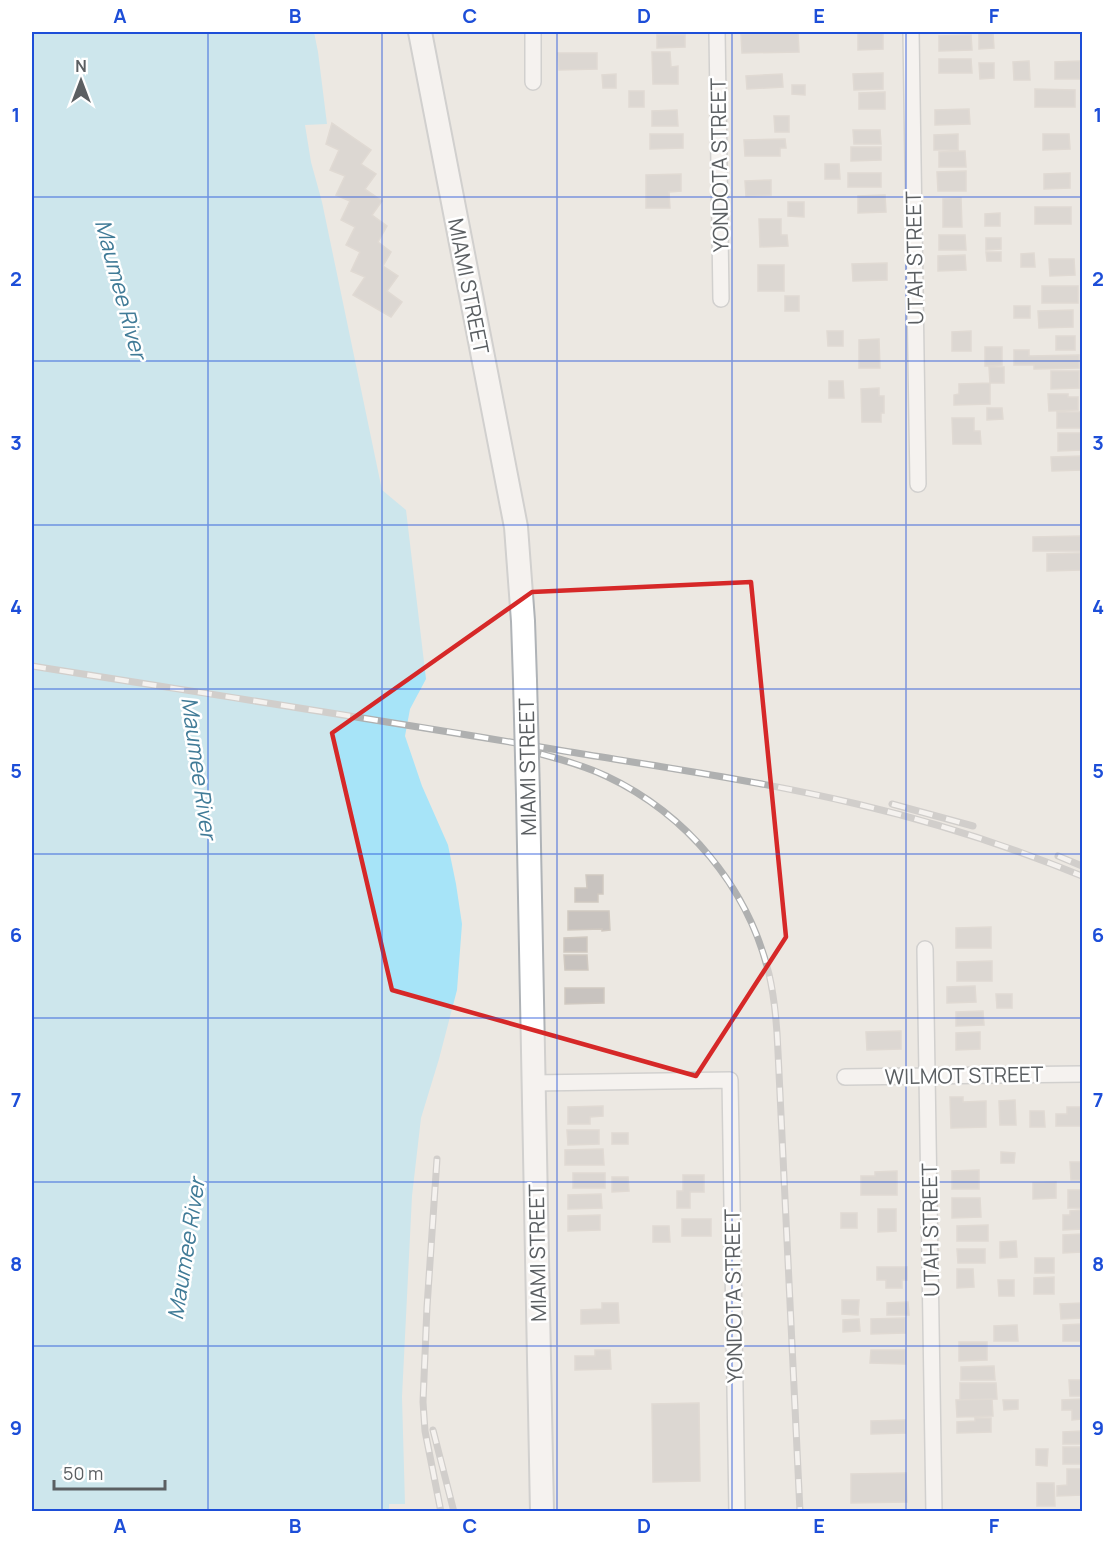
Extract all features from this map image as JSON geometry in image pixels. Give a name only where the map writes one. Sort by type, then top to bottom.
[{"type":"street","name":"MIAMI STREET","points":[[420,32],[516,527],[525,681],[544,1506]]},
{"type":"street","points":[[533,32],[533,82]]},
{"type":"street","name":"YONDOTA STREET","points":[[717,32],[721,299]]},
{"type":"street","name":"UTAH STREET","points":[[911,32],[918,484]]},
{"type":"street","name":"UTAH STREET","points":[[925,949],[934,1512]]},
{"type":"street","name":"WILMOT STREET","points":[[845,1077],[1083,1074]]},
{"type":"street","name":"YONDOTA STREET","points":[[534,1083],[730,1080],[736,1512]]},
{"type":"highlighted area","points":[[751,582],[786,937],[696,1076],[392,990],[332,733],[532,592]]},
{"type":"water","name":"Maumee River","points":[[32,32],[314,32],[327,124],[305,125],[311,162],[322,202],[382,490],[406,510],[426,679],[410,709],[405,736],[422,786],[448,845],[462,924],[457,990],[421,1118],[412,1196],[402,1397],[405,1504],[389,1504],[389,1511],[32,1511]]},
{"type":"building","points":[[883,32],[883,49],[858,50],[858,33]]},
{"type":"building","points":[[798,33],[799,52],[742,53],[741,34]]},
{"type":"building","points":[[979,33],[993,33],[994,48],[979,49]]},
{"type":"building","points":[[657,35],[685,35],[685,47],[657,48]]},
{"type":"building","points":[[971,35],[972,50],[939,51],[939,36]]},
{"type":"building","points":[[652,52],[670,52],[671,67],[678,66],[678,84],[653,84]]},
{"type":"building","points":[[558,53],[597,53],[597,69],[559,70]]},
{"type":"building","points":[[939,59],[971,59],[972,73],[939,73]]},
{"type":"building","points":[[1029,61],[1030,80],[1014,80],[1013,62]]},
{"type":"building","points":[[1080,61],[1080,79],[1055,79],[1055,62]]},
{"type":"building","points":[[979,63],[994,63],[994,78],[980,79]]},
{"type":"building","points":[[883,73],[883,89],[854,90],[853,74]]},
{"type":"building","points":[[616,74],[616,88],[603,88],[602,75]]},
{"type":"building","points":[[782,74],[783,87],[747,89],[746,76]]},
{"type":"building","points":[[792,85],[805,85],[805,95],[792,94]]},
{"type":"building","points":[[1035,89],[1075,90],[1075,107],[1035,107]]},
{"type":"building","points":[[629,91],[644,91],[644,107],[629,107]]},
{"type":"building","points":[[885,92],[885,109],[859,109],[859,93]]},
{"type":"building","points":[[969,109],[970,124],[935,125],[935,110]]},
{"type":"building","points":[[677,110],[678,126],[652,126],[652,111]]},
{"type":"building","points":[[774,116],[789,116],[789,132],[775,132]]},
{"type":"building","points":[[332,123],[371,150],[361,164],[376,174],[365,189],[382,201],[372,215],[387,226],[378,242],[391,252],[383,266],[398,276],[387,291],[402,302],[391,317],[353,295],[365,277],[351,271],[360,252],[346,245],[355,227],[341,220],[350,201],[336,195],[345,176],[330,170],[339,150],[326,144]]},
{"type":"building","points":[[853,130],[880,130],[881,144],[854,144]]},
{"type":"building","points":[[650,134],[683,134],[683,148],[650,149]]},
{"type":"building","points":[[958,134],[958,150],[934,150],[934,135]]},
{"type":"building","points":[[1043,134],[1069,134],[1070,149],[1043,150]]},
{"type":"building","points":[[785,139],[786,148],[780,148],[780,156],[745,156],[744,140]]},
{"type":"building","points":[[851,147],[881,147],[881,160],[851,161]]},
{"type":"building","points":[[965,151],[966,167],[939,167],[939,152]]},
{"type":"building","points":[[825,164],[839,164],[840,179],[825,179]]},
{"type":"building","points":[[966,171],[966,191],[938,191],[937,172]]},
{"type":"building","points":[[848,173],[881,173],[881,187],[848,187]]},
{"type":"building","points":[[1070,173],[1070,188],[1044,189],[1044,174]]},
{"type":"building","points":[[681,174],[681,191],[669,192],[670,208],[646,208],[646,175]]},
{"type":"building","points":[[771,180],[771,195],[746,196],[745,181]]},
{"type":"building","points":[[885,195],[886,212],[858,213],[858,196]]},
{"type":"building","points":[[961,198],[962,227],[943,227],[943,199]]},
{"type":"building","points":[[788,202],[804,202],[804,217],[788,216]]},
{"type":"building","points":[[1035,207],[1071,207],[1071,224],[1035,224]]},
{"type":"building","points":[[1000,213],[1000,226],[985,226],[985,214]]},
{"type":"building","points":[[759,219],[781,219],[781,235],[787,235],[788,246],[760,247]]},
{"type":"building","points":[[939,235],[965,235],[966,250],[939,250]]},
{"type":"building","points":[[986,238],[1001,238],[1001,249],[986,250]]},
{"type":"building","points":[[986,252],[1001,252],[1001,261],[987,261]]},
{"type":"building","points":[[1034,253],[1035,267],[1021,267],[1021,254]]},
{"type":"building","points":[[965,255],[966,270],[938,271],[938,256]]},
{"type":"building","points":[[1049,259],[1074,259],[1075,275],[1050,276]]},
{"type":"building","points":[[887,263],[887,280],[853,281],[852,264]]},
{"type":"building","points":[[758,265],[784,265],[784,291],[758,291]]},
{"type":"building","points":[[1042,286],[1078,286],[1078,303],[1042,303]]},
{"type":"building","points":[[785,296],[799,296],[799,311],[785,311]]},
{"type":"building","points":[[1014,306],[1030,306],[1030,318],[1014,318]]},
{"type":"building","points":[[1073,310],[1073,327],[1039,328],[1038,311]]},
{"type":"building","points":[[827,331],[843,331],[843,346],[828,346]]},
{"type":"building","points":[[971,331],[971,351],[952,351],[952,332]]},
{"type":"building","points":[[1056,336],[1075,336],[1075,350],[1056,350]]},
{"type":"building","points":[[879,339],[880,368],[859,368],[859,340]]},
{"type":"building","points":[[985,347],[1002,347],[1002,365],[985,366]]},
{"type":"building","points":[[1014,350],[1029,350],[1029,356],[1079,355],[1079,368],[1034,369],[1034,365],[1014,365]]},
{"type":"building","points":[[989,367],[1004,367],[1004,383],[990,383]]},
{"type":"building","points":[[1051,371],[1079,371],[1079,388],[1051,389]]},
{"type":"building","points":[[829,381],[843,381],[844,398],[829,398]]},
{"type":"building","points":[[990,383],[990,404],[954,405],[954,395],[959,394],[959,384]]},
{"type":"building","points":[[879,388],[879,396],[884,396],[884,413],[881,413],[881,422],[862,422],[861,389]]},
{"type":"building","points":[[1048,394],[1068,394],[1068,397],[1078,397],[1078,410],[1049,411]]},
{"type":"building","points":[[987,408],[1002,408],[1003,419],[987,420]]},
{"type":"building","points":[[1057,412],[1081,412],[1081,428],[1057,428]]},
{"type":"building","points":[[952,418],[974,418],[974,431],[980,431],[981,444],[953,444]]},
{"type":"building","points":[[1058,433],[1082,433],[1082,450],[1058,451]]},
{"type":"building","points":[[1082,456],[1082,470],[1052,471],[1051,457]]},
{"type":"building","points":[[1082,536],[1082,551],[1033,551],[1033,537]]},
{"type":"building","points":[[1080,553],[1081,570],[1047,571],[1047,554]]},
{"type":"building","points":[[586,875],[603,875],[603,894],[598,894],[598,902],[575,902],[575,888],[587,888]]},
{"type":"building","points":[[568,911],[609,911],[610,930],[568,930]]},
{"type":"building","points":[[991,927],[991,948],[956,948],[956,928]]},
{"type":"building","points":[[587,937],[587,952],[564,952],[564,938]]},
{"type":"building","points":[[564,955],[587,955],[588,970],[565,970]]},
{"type":"building","points":[[992,961],[992,981],[957,981],[957,962]]},
{"type":"building","points":[[975,986],[976,1002],[947,1003],[947,987]]},
{"type":"building","points":[[565,988],[604,988],[604,1003],[565,1004]]},
{"type":"building","points":[[996,994],[1012,994],[1012,1008],[997,1008]]},
{"type":"building","points":[[983,1011],[984,1025],[956,1026],[956,1012]]},
{"type":"building","points":[[901,1031],[901,1049],[867,1050],[866,1032]]},
{"type":"building","points":[[980,1032],[980,1049],[956,1050],[956,1033]]},
{"type":"building","points":[[950,1097],[963,1097],[963,1102],[986,1101],[986,1127],[951,1128]]},
{"type":"building","points":[[1015,1100],[1016,1125],[1000,1125],[999,1101]]},
{"type":"building","points":[[603,1106],[603,1116],[590,1117],[590,1124],[568,1124],[568,1107]]},
{"type":"building","points":[[1067,1107],[1082,1107],[1082,1126],[1056,1126],[1056,1114],[1067,1114]]},
{"type":"building","points":[[1030,1111],[1044,1111],[1045,1127],[1030,1127]]},
{"type":"building","points":[[567,1130],[599,1130],[599,1144],[568,1145]]},
{"type":"building","points":[[612,1133],[628,1133],[628,1144],[612,1144]]},
{"type":"building","points":[[603,1149],[604,1165],[565,1165],[565,1150]]},
{"type":"building","points":[[1001,1152],[1015,1153],[1014,1163],[1001,1163]]},
{"type":"building","points":[[1070,1162],[1082,1162],[1082,1180],[1071,1180]]},
{"type":"building","points":[[979,1170],[979,1189],[952,1189],[952,1171]]},
{"type":"building","points":[[897,1171],[897,1195],[861,1195],[861,1176],[875,1176],[875,1172]]},
{"type":"building","points":[[573,1173],[605,1173],[605,1188],[573,1188]]},
{"type":"building","points":[[683,1175],[704,1175],[704,1192],[690,1192],[690,1208],[677,1208],[677,1191],[683,1191]]},
{"type":"building","points":[[612,1177],[628,1177],[629,1191],[612,1192]]},
{"type":"building","points":[[1056,1182],[1056,1198],[1033,1199],[1033,1183]]},
{"type":"building","points":[[1068,1190],[1082,1190],[1082,1208],[1068,1208]]},
{"type":"building","points":[[601,1194],[602,1208],[568,1209],[568,1195]]},
{"type":"building","points":[[952,1198],[980,1198],[981,1217],[952,1218]]},
{"type":"building","points":[[878,1209],[896,1209],[896,1231],[878,1232]]},
{"type":"building","points":[[1082,1210],[1082,1229],[1063,1230],[1063,1215],[1070,1215],[1070,1211]]},
{"type":"building","points":[[841,1213],[857,1213],[857,1228],[841,1228]]},
{"type":"building","points":[[600,1215],[600,1230],[568,1231],[568,1216]]},
{"type":"building","points":[[682,1219],[711,1219],[711,1236],[682,1236]]},
{"type":"building","points":[[988,1225],[988,1241],[957,1241],[957,1226]]},
{"type":"building","points":[[653,1226],[669,1226],[670,1242],[653,1242]]},
{"type":"building","points":[[1082,1234],[1082,1252],[1063,1253],[1063,1235]]},
{"type":"building","points":[[1016,1241],[1017,1257],[1000,1258],[1000,1242]]},
{"type":"building","points":[[957,1249],[985,1249],[985,1263],[958,1263]]},
{"type":"building","points":[[1035,1258],[1054,1258],[1054,1273],[1035,1273]]},
{"type":"building","points":[[877,1267],[907,1267],[907,1280],[902,1280],[902,1288],[886,1288],[886,1280],[877,1280]]},
{"type":"building","points":[[957,1269],[973,1269],[974,1287],[957,1288]]},
{"type":"building","points":[[1054,1277],[1054,1294],[1034,1294],[1034,1278]]},
{"type":"building","points":[[998,1280],[1014,1280],[1014,1296],[999,1296]]},
{"type":"building","points":[[842,1300],[859,1300],[858,1315],[842,1314]]},
{"type":"building","points":[[908,1302],[909,1315],[887,1315],[887,1303]]},
{"type":"building","points":[[602,1303],[618,1303],[619,1323],[581,1324],[581,1310],[602,1309]]},
{"type":"building","points":[[1082,1303],[1082,1318],[1061,1319],[1060,1304]]},
{"type":"building","points":[[905,1318],[905,1333],[871,1334],[871,1319]]},
{"type":"building","points":[[859,1319],[860,1331],[843,1332],[843,1320]]},
{"type":"building","points":[[1082,1324],[1082,1341],[1063,1341],[1063,1325]]},
{"type":"building","points":[[1017,1325],[1018,1341],[994,1341],[994,1326]]},
{"type":"building","points":[[959,1342],[987,1342],[987,1360],[959,1361]]},
{"type":"building","points":[[595,1350],[610,1350],[611,1369],[575,1370],[575,1356],[595,1356]]},
{"type":"building","points":[[871,1350],[905,1350],[905,1364],[870,1363]]},
{"type":"building","points":[[994,1366],[995,1380],[961,1380],[961,1367]]},
{"type":"building","points":[[1069,1380],[1082,1380],[1082,1396],[1070,1396]]},
{"type":"building","points":[[960,1383],[996,1383],[997,1399],[960,1400]]},
{"type":"building","points":[[992,1399],[993,1416],[957,1417],[956,1400]]},
{"type":"building","points":[[1082,1399],[1082,1419],[1072,1420],[1072,1410],[1062,1410],[1062,1400]]},
{"type":"building","points":[[1003,1400],[1018,1400],[1018,1409],[1004,1410]]},
{"type":"building","points":[[699,1403],[700,1481],[653,1482],[652,1404]]},
{"type":"building","points":[[975,1418],[991,1418],[991,1432],[957,1433],[957,1422],[975,1421]]},
{"type":"building","points":[[905,1420],[905,1433],[871,1434],[871,1421]]},
{"type":"building","points":[[1082,1431],[1082,1444],[1063,1444],[1063,1432]]},
{"type":"building","points":[[1063,1447],[1082,1447],[1082,1464],[1063,1464]]},
{"type":"building","points":[[1036,1449],[1048,1449],[1047,1466],[1036,1465]]},
{"type":"building","points":[[1067,1469],[1082,1469],[1082,1495],[1057,1496],[1057,1486],[1067,1485]]},
{"type":"building","points":[[906,1473],[907,1502],[851,1503],[851,1474]]},
{"type":"building","points":[[1037,1483],[1054,1483],[1055,1506],[1037,1506]]},
{"type":"railway","points":[[32,666],[784,788],[886,811],[943,827],[1082,876]]},
{"type":"railway","points":[[541,754],[606,776],[663,811],[688,832],[730,883],[759,942],[769,974],[777,1032],[800,1512]]},
{"type":"railway","points":[[892,804],[973,826]]},
{"type":"railway","points":[[1058,856],[1082,866]]},
{"type":"railway","points":[[437,1159],[423,1402],[425,1431],[441,1512]]},
{"type":"railway","points":[[433,1430],[454,1512]]}]
